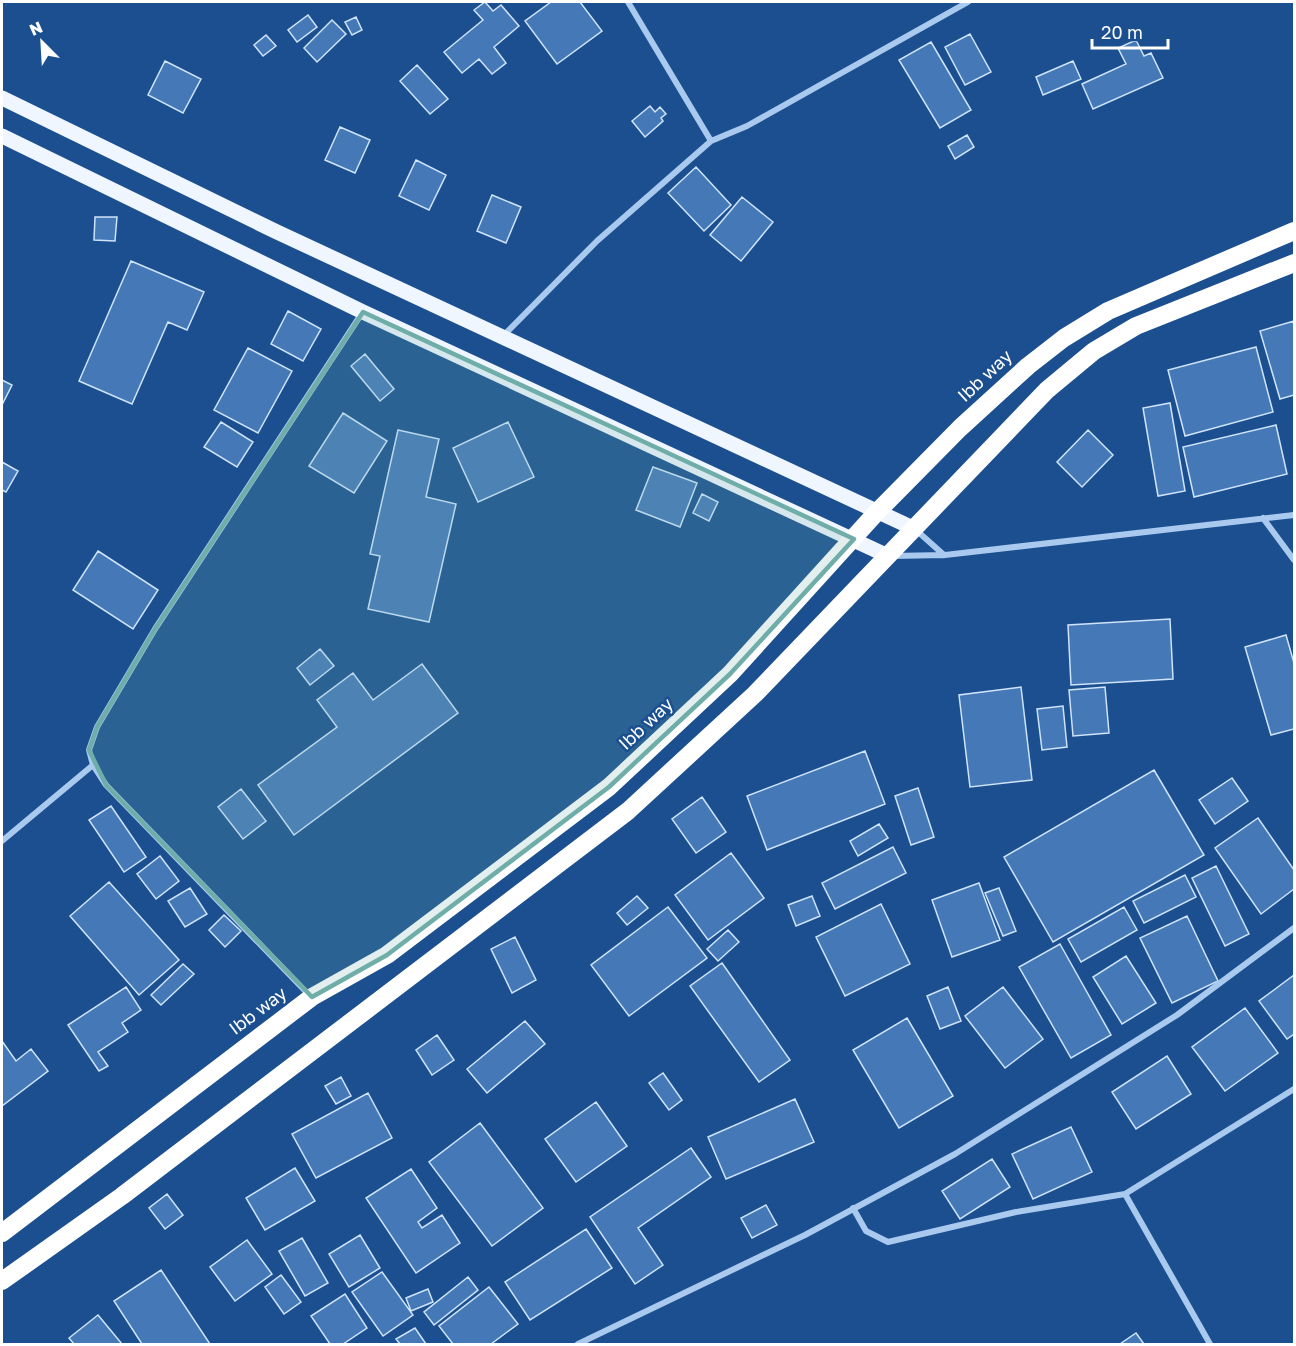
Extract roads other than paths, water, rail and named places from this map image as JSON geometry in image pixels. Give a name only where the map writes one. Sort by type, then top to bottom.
[{"type":"highway","name":"Ibb way","points":[[2,1233],[312,997],[387,955],[609,788],[730,674],[876,513],[960,428],[1028,366],[1064,338],[1108,311],[1294,231]]},
{"type":"highway","points":[[2,1281],[122,1196],[628,811],[755,694],[1047,390],[1094,351],[1136,326],[1294,262]]},
{"type":"main road","points":[[2,98],[287,237],[876,513],[915,529]]},
{"type":"main road","points":[[2,136],[363,312],[888,556]]},
{"type":"street","points":[[628,2],[711,141]]},
{"type":"street","points":[[501,337],[597,241],[711,141],[747,126],[968,2]]},
{"type":"street","points":[[312,997],[106,785],[93,765],[89,750],[97,727],[155,629],[363,312]]},
{"type":"street","points":[[888,556],[945,555],[1294,515]]},
{"type":"street","points":[[1263,518],[1294,560]]},
{"type":"street","points":[[915,529],[945,555]]},
{"type":"street","points":[[2,840],[93,765]]},
{"type":"street","points":[[578,1344],[854,1208],[955,1154],[1177,1015],[1294,927]]},
{"type":"street","points":[[854,1208],[866,1231],[888,1242],[1016,1212],[1125,1194],[1294,1089]]},
{"type":"street","points":[[1125,1194],[1210,1344]]}]
